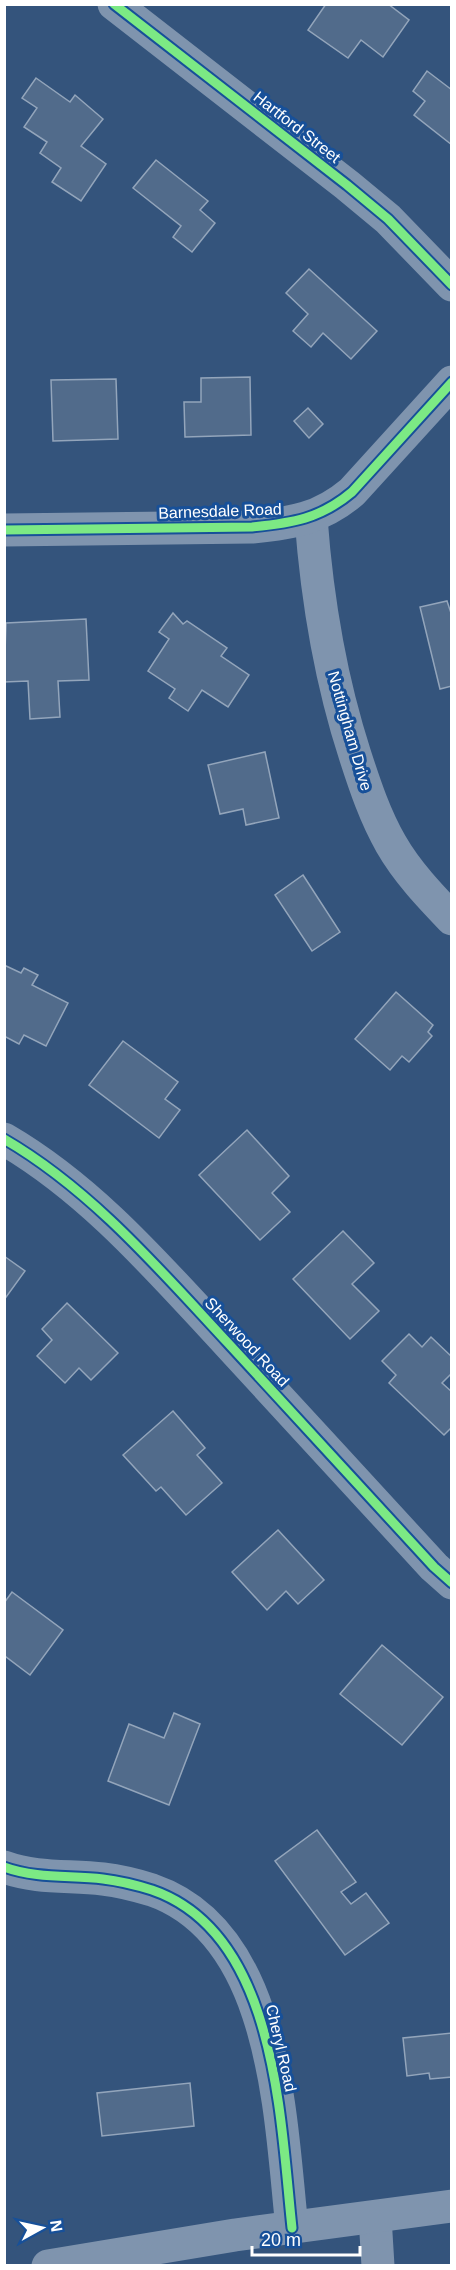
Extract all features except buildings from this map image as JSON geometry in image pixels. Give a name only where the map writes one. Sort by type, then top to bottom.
[{"type":"street","name":"Hartford Street","points":[[114,4],[388,219],[452,285]]},
{"type":"street","name":"Barnesdale Road","points":[[4,530],[252,527],[311,518],[335,506],[352,492],[452,382]]},
{"type":"street","name":"Nottingham Drive","points":[[311,518],[315,572],[333,676],[369,797],[392,845],[423,887],[452,919]]},
{"type":"street","name":"Sherwood Road","points":[[4,1139],[51,1171],[87,1200],[153,1262],[434,1567],[452,1583]]},
{"type":"street","name":"Cheryl Road","points":[[4,1867],[50,1877],[111,1880],[155,1891],[181,1905],[205,1923],[226,1947],[243,1972],[265,2032],[280,2117],[292,2228]]},
{"type":"street","points":[[48,2265],[452,2206]]},
{"type":"street","points":[[375,2217],[378,2265]]},
{"type":"cycle path","points":[[114,4],[388,219],[452,285]]},
{"type":"cycle path","points":[[4,530],[252,527],[305,518],[328,508],[352,492],[452,382]]},
{"type":"cycle path","points":[[4,1139],[67,1182],[124,1233],[434,1567],[452,1583]]},
{"type":"cycle path","points":[[4,1867],[41,1875],[109,1880],[152,1890],[193,1912],[225,1945],[248,1987],[264,2034],[283,2135],[292,2228]]}]
